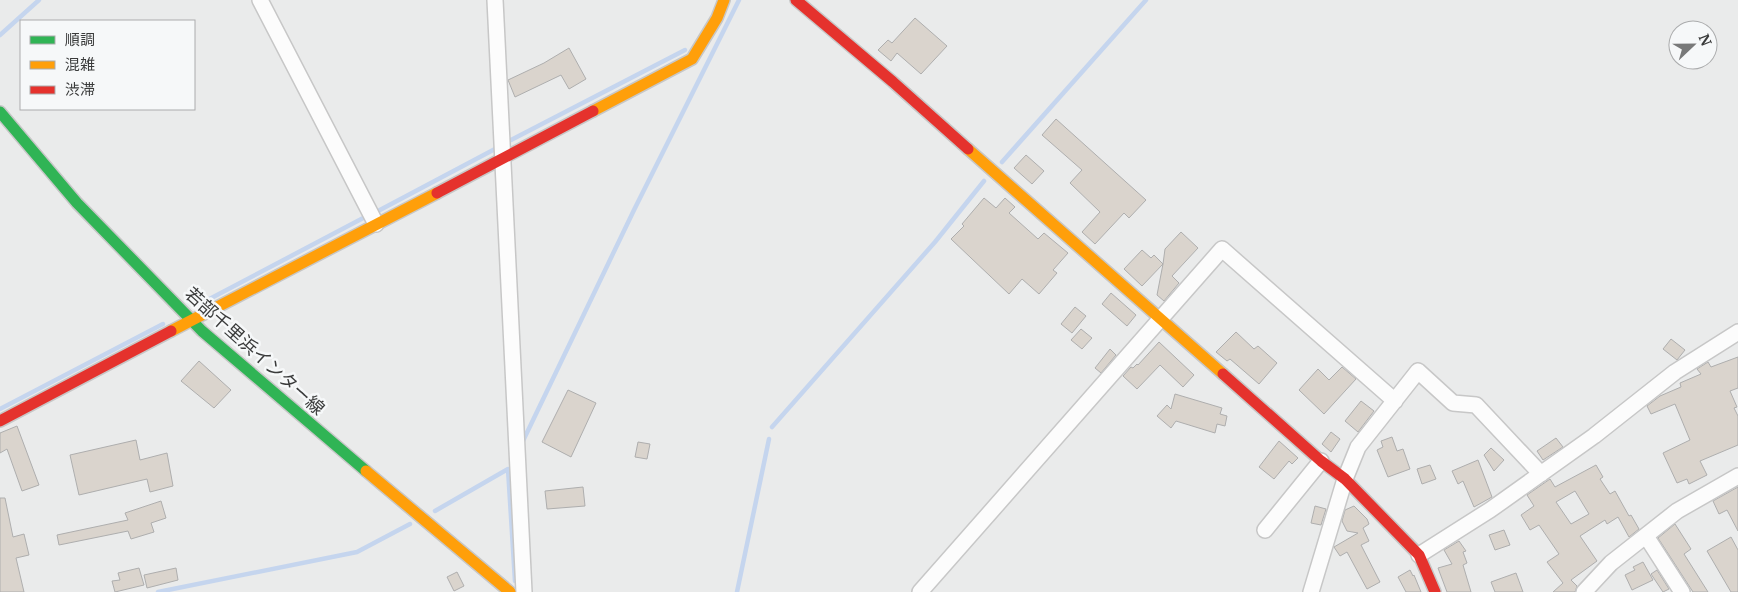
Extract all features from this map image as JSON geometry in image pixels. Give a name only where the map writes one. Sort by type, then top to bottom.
[{"type":"street","points":[[260,0],[376,224]]},
{"type":"street","points":[[495,0],[524,592]]},
{"type":"street","points":[[0,421],[692,58],[717,18],[724,0]]},
{"type":"street","points":[[796,0],[893,82],[1321,461],[1345,479],[1419,555],[1435,592]]},
{"type":"street","name":"若部千里浜インター線","points":[[0,112],[78,203],[190,320],[408,508],[510,592]]},
{"type":"street","points":[[920,592],[1222,249],[1395,401]]},
{"type":"street","points":[[1419,555],[1490,510],[1594,436],[1675,372],[1738,332]]},
{"type":"street","points":[[1311,592],[1345,479],[1358,447],[1418,371],[1453,404],[1476,405],[1541,474]]},
{"type":"street","points":[[1265,530],[1321,461]]},
{"type":"street","points":[[1584,592],[1612,564],[1677,511],[1738,476]]},
{"type":"street","points":[[1646,536],[1682,592]]},
{"type":"building","points":[[915,18],[947,46],[921,74],[897,53],[891,61],[878,50],[888,40],[892,43]]},
{"type":"building","points":[[569,48],[586,79],[569,89],[561,75],[515,97],[508,80],[544,63]]},
{"type":"building","points":[[1056,119],[1146,200],[1129,218],[1124,213],[1095,244],[1082,232],[1100,212],[1070,183],[1082,170],[1042,135]]},
{"type":"building","points":[[1026,155],[1044,171],[1032,184],[1014,168]]},
{"type":"building","points":[[984,198],[996,208],[1005,198],[1015,207],[1009,213],[1038,239],[1044,233],[1068,253],[1053,270],[1057,273],[1039,294],[1022,279],[1009,294],[951,239],[964,226],[962,224]]},
{"type":"building","points":[[1181,232],[1198,248],[1172,276],[1179,283],[1164,301],[1157,295],[1165,249]]},
{"type":"building","points":[[1142,250],[1151,258],[1154,255],[1163,264],[1142,286],[1124,269]]},
{"type":"building","points":[[1111,293],[1136,315],[1127,326],[1102,304]]},
{"type":"building","points":[[1075,307],[1086,316],[1072,333],[1061,324]]},
{"type":"building","points":[[1081,329],[1092,338],[1082,349],[1071,340]]},
{"type":"building","points":[[1236,332],[1254,349],[1258,346],[1277,363],[1259,384],[1230,359],[1227,361],[1216,352]]},
{"type":"building","points":[[1671,339],[1685,350],[1677,360],[1663,349]]},
{"type":"building","points":[[1159,342],[1194,375],[1183,387],[1160,365],[1137,389],[1123,376],[1131,367],[1133,368],[1138,365]]},
{"type":"building","points":[[1110,349],[1116,355],[1101,373],[1095,368]]},
{"type":"building","points":[[1738,357],[1738,388],[1730,391],[1737,407],[1734,408],[1738,416],[1738,445],[1700,461],[1707,475],[1689,484],[1687,479],[1677,483],[1663,453],[1690,440],[1675,404],[1651,414],[1647,406],[1660,396],[1681,387],[1680,383],[1701,374],[1697,369],[1708,362],[1711,367]]},
{"type":"building","points":[[199,361],[231,390],[214,408],[181,381]]},
{"type":"building","points":[[1342,367],[1356,379],[1324,414],[1299,390],[1318,369],[1329,380]]},
{"type":"building","points":[[568,390],[596,403],[571,457],[542,442]]},
{"type":"building","points":[[1175,394],[1222,408],[1220,414],[1227,416],[1225,426],[1217,424],[1215,433],[1176,421],[1171,428],[1157,416],[1167,405],[1171,409]]},
{"type":"building","points":[[1361,401],[1374,411],[1358,432],[1345,421]]},
{"type":"building","points":[[17,426],[39,485],[22,491],[7,449],[0,453],[0,433]]},
{"type":"building","points":[[1331,432],[1340,439],[1331,452],[1322,444]]},
{"type":"building","points":[[1392,437],[1397,451],[1403,449],[1410,469],[1388,477],[1377,450],[1383,447],[1381,441]]},
{"type":"building","points":[[1556,438],[1563,447],[1543,460],[1537,451]]},
{"type":"building","points":[[136,440],[140,460],[167,453],[173,486],[150,492],[147,479],[79,495],[70,455]]},
{"type":"building","points":[[1279,441],[1298,458],[1292,464],[1289,461],[1274,479],[1259,467]]},
{"type":"building","points":[[638,442],[650,444],[647,459],[635,457]]},
{"type":"building","points":[[1491,448],[1504,460],[1494,471],[1484,455]]},
{"type":"building","points":[[1478,460],[1492,497],[1474,507],[1463,481],[1458,484],[1452,471]]},
{"type":"building","points":[[1430,465],[1436,479],[1422,484],[1417,469]]},
{"type":"building","points":[[1596,465],[1603,477],[1600,479],[1610,494],[1615,491],[1629,516],[1631,515],[1639,529],[1629,537],[1618,517],[1607,524],[1605,520],[1580,536],[1597,561],[1571,580],[1577,586],[1575,592],[1553,592],[1563,583],[1547,562],[1559,554],[1539,525],[1530,530],[1521,515],[1534,506],[1527,495],[1550,479],[1555,487]],"holes":[[[1575,491],[1589,514],[1571,524],[1556,502]]]},
{"type":"building","points":[[583,487],[585,506],[547,509],[545,491]]},
{"type":"building","points":[[1738,487],[1738,531],[1727,510],[1719,514],[1713,501]]},
{"type":"building","points":[[0,498],[5,498],[13,537],[24,534],[29,555],[16,558],[24,592],[0,592]]},
{"type":"building","points":[[161,501],[166,518],[151,523],[154,532],[131,539],[128,531],[59,545],[57,535],[128,520],[125,513]]},
{"type":"building","points":[[1315,506],[1326,509],[1321,525],[1311,523]]},
{"type":"building","points":[[1354,506],[1367,519],[1369,524],[1363,528],[1369,541],[1361,545],[1380,582],[1367,589],[1347,552],[1340,556],[1334,547],[1358,533],[1347,531],[1342,521],[1345,510]]},
{"type":"building","points":[[1675,524],[1691,549],[1684,554],[1708,592],[1693,592],[1658,538]]},
{"type":"building","points":[[1504,530],[1510,545],[1495,550],[1489,535]]},
{"type":"building","points":[[1731,537],[1738,550],[1738,592],[1731,592],[1707,551]]},
{"type":"building","points":[[1459,541],[1466,551],[1463,552],[1467,563],[1463,565],[1471,592],[1447,592],[1438,568],[1452,564],[1444,550]]},
{"type":"building","points":[[1643,562],[1653,580],[1632,590],[1625,575],[1635,570],[1633,567]]},
{"type":"building","points":[[139,568],[144,585],[115,592],[112,581],[120,580],[118,573]]},
{"type":"building","points":[[176,568],[178,580],[147,588],[144,575]]},
{"type":"building","points":[[1410,570],[1421,592],[1406,592],[1398,577]]},
{"type":"building","points":[[1657,570],[1669,589],[1663,592],[1651,574]]},
{"type":"building","points":[[457,572],[464,586],[454,591],[447,577]]},
{"type":"building","points":[[1516,573],[1523,592],[1495,592],[1491,582]]},
{"type":"waterway","points":[[0,35],[39,0]]},
{"type":"waterway","points":[[522,443],[634,210],[739,0]]},
{"type":"waterway","points":[[1002,162],[1146,0]]},
{"type":"waterway","points":[[511,140],[685,50]]},
{"type":"waterway","points":[[378,211],[495,149]]},
{"type":"waterway","points":[[772,427],[935,242],[984,181]]},
{"type":"waterway","points":[[200,304],[367,216]]},
{"type":"waterway","points":[[0,409],[163,324]]},
{"type":"waterway","points":[[737,592],[769,439]]},
{"type":"waterway","points":[[435,511],[508,469],[515,581]]},
{"type":"waterway","points":[[158,592],[357,552],[410,524]]},
{"type":"traffic: fast","points":[[0,112],[77,203],[202,331],[366,471]]},
{"type":"traffic: slow","points":[[593,111],[692,59],[717,18],[724,0]]},
{"type":"traffic: slow","points":[[968,149],[1223,374]]},
{"type":"traffic: slow","points":[[171,331],[437,193]]},
{"type":"traffic: slow","points":[[366,471],[510,592]]},
{"type":"traffic: jam","points":[[796,0],[893,82],[968,149]]},
{"type":"traffic: jam","points":[[437,193],[593,111]]},
{"type":"traffic: jam","points":[[0,421],[171,331]]},
{"type":"traffic: jam","points":[[1223,374],[1321,461],[1345,479],[1419,555],[1435,592]]}]
